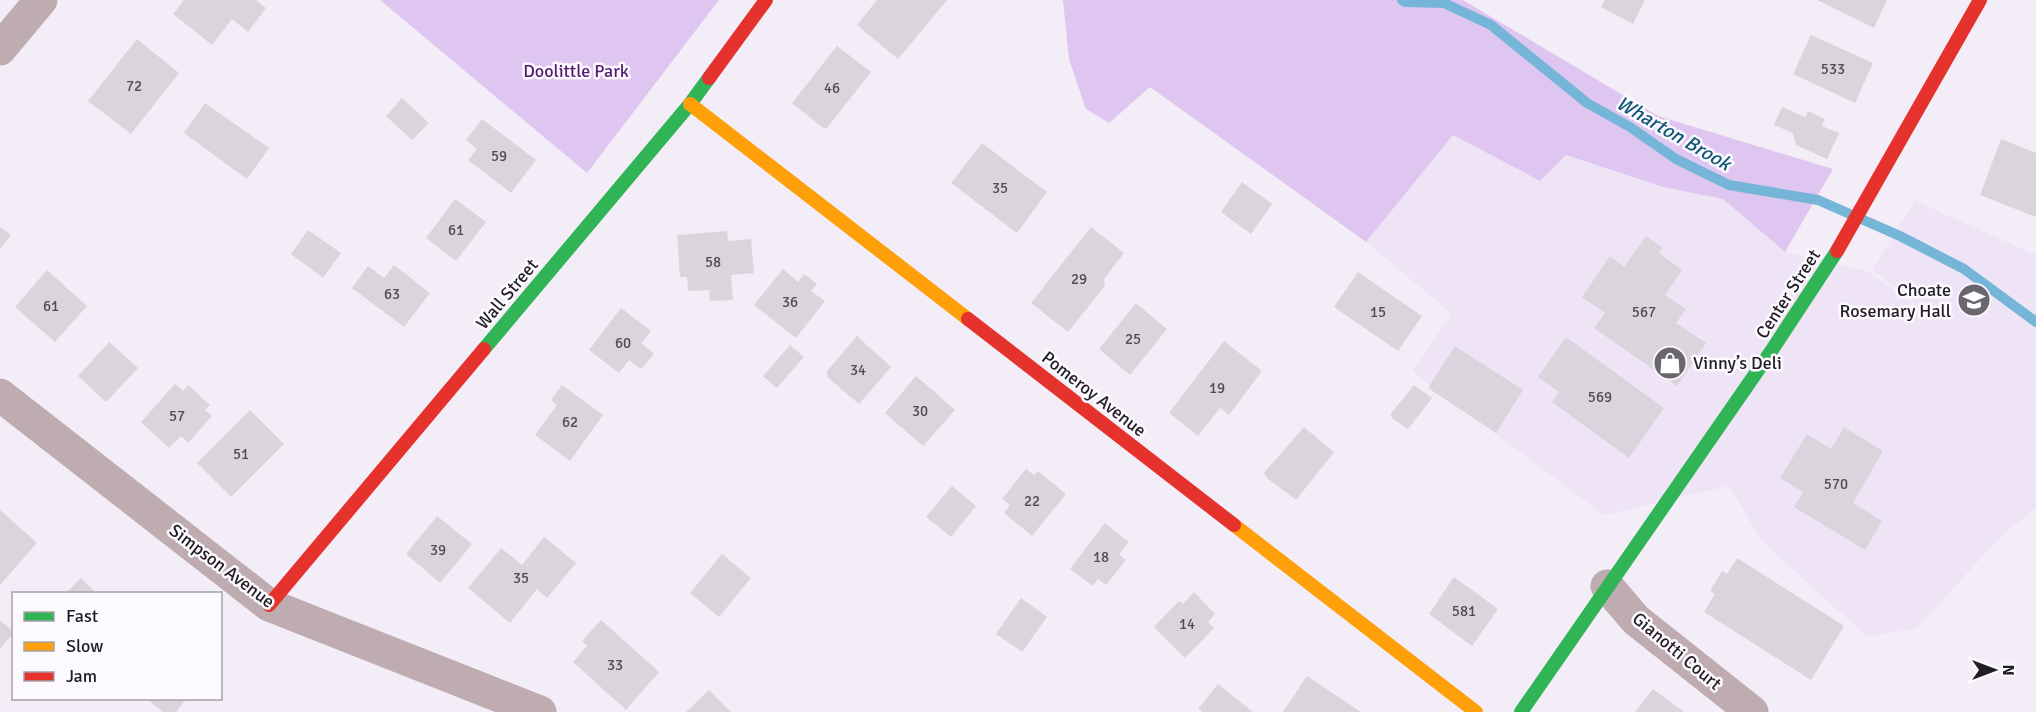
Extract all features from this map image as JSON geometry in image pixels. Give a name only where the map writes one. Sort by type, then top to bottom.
[{"type":"street","points":[[0,49],[41,0]]},
{"type":"street","name":"Wall Street","points":[[269,605],[690,104],[766,0]]},
{"type":"street","name":"Center Street","points":[[1521,712],[1836,254],[1980,0]]},
{"type":"street","name":"Pomeroy Avenue","points":[[690,104],[1476,712]]},
{"type":"street","name":"Simpson Avenue","points":[[0,395],[269,605],[540,712]]},
{"type":"street","name":"Gianotti Court","points":[[1607,586],[1636,620],[1752,712]]},
{"type":"shaded area","points":[[1453,135],[1540,181],[1565,155],[1663,187],[1723,199],[1785,252],[1867,271],[1930,315],[1872,270],[1915,201],[2036,255],[2036,508],[2003,534],[1917,628],[1867,637],[1762,541],[1729,486],[1604,515],[1412,371],[1452,314],[1366,242]]},
{"type":"green space","name":"Doolittle Park","points":[[380,0],[719,0],[587,173]]},
{"type":"green space","points":[[1063,0],[1463,0],[1658,116],[1833,169],[1785,252],[1723,199],[1663,187],[1566,155],[1540,181],[1453,135],[1366,242],[1150,87],[1109,123],[1086,109],[1069,59]]},
{"type":"building","points":[[184,0],[256,0],[266,8],[248,32],[232,19],[212,45],[173,14]]},
{"type":"building","points":[[877,0],[947,0],[898,59],[857,25]]},
{"type":"building","points":[[1605,0],[1645,0],[1633,24],[1601,7]]},
{"type":"building","points":[[1817,0],[1887,0],[1874,28]]},
{"type":"building","points":[[1811,35],[1873,63],[1855,103],[1793,74]]},
{"type":"building","points":[[137,39],[179,73],[131,134],[88,101]]},
{"type":"building","points":[[837,46],[871,72],[827,128],[823,128],[792,103]]},
{"type":"building","points":[[402,98],[429,123],[412,140],[386,116]]},
{"type":"building","points":[[205,103],[269,148],[247,179],[184,133]]},
{"type":"building","points":[[1782,107],[1805,117],[1808,111],[1825,119],[1822,126],[1839,133],[1827,159],[1796,145],[1793,133],[1774,125]]},
{"type":"building","points":[[482,119],[536,160],[511,193],[468,160],[477,149],[466,140]]},
{"type":"building","points":[[2001,139],[2036,153],[2036,217],[1980,195]]},
{"type":"building","points":[[982,143],[1047,192],[1017,233],[951,183]]},
{"type":"building","points":[[1242,182],[1272,204],[1251,234],[1221,212]]},
{"type":"building","points":[[455,199],[486,222],[456,261],[426,238]]},
{"type":"building","points":[[0,227],[11,235],[0,249]]},
{"type":"building","points":[[1091,227],[1124,253],[1104,279],[1105,286],[1068,332],[1031,303]]},
{"type":"building","points":[[308,230],[341,253],[323,278],[291,254]]},
{"type":"building","points":[[727,231],[728,241],[751,239],[754,273],[731,275],[733,300],[710,301],[709,290],[688,291],[687,277],[680,277],[677,235]]},
{"type":"building","points":[[1646,236],[1663,248],[1659,253],[1682,270],[1665,295],[1686,309],[1676,323],[1706,343],[1677,386],[1594,328],[1605,313],[1582,297],[1610,256],[1624,267]]},
{"type":"building","points":[[394,265],[430,293],[404,327],[352,288],[368,266],[384,278]]},
{"type":"building","points":[[783,269],[798,282],[804,274],[817,284],[811,291],[825,301],[796,338],[754,305]]},
{"type":"building","points":[[47,270],[87,306],[55,342],[15,307]]},
{"type":"building","points":[[1358,272],[1422,316],[1398,351],[1334,307]]},
{"type":"building","points":[[1136,303],[1167,329],[1130,375],[1099,349]]},
{"type":"building","points":[[621,308],[651,331],[641,343],[654,354],[641,369],[629,360],[619,373],[589,350]]},
{"type":"building","points":[[857,336],[891,367],[859,404],[827,377],[827,371]]},
{"type":"building","points":[[1566,337],[1664,408],[1629,458],[1552,402],[1559,392],[1538,377]]},
{"type":"building","points":[[1224,341],[1262,371],[1229,415],[1220,408],[1198,436],[1169,413]]},
{"type":"building","points":[[109,342],[138,368],[106,402],[78,376]]},
{"type":"building","points":[[790,345],[804,357],[777,388],[763,376]]},
{"type":"building","points":[[1455,346],[1523,390],[1496,433],[1428,388]]},
{"type":"building","points":[[916,376],[955,410],[923,446],[885,413]]},
{"type":"building","points":[[175,384],[183,391],[188,385],[210,405],[205,410],[212,416],[188,443],[181,436],[169,448],[141,422]]},
{"type":"building","points":[[562,385],[603,415],[570,461],[535,435],[557,405],[551,400]]},
{"type":"building","points":[[1414,385],[1432,398],[1408,429],[1390,415]]},
{"type":"building","points":[[250,410],[284,444],[231,497],[197,463]]},
{"type":"building","points":[[1304,427],[1334,452],[1296,500],[1267,478],[1264,473]]},
{"type":"building","points":[[1844,427],[1883,451],[1853,503],[1882,521],[1865,550],[1794,507],[1803,492],[1780,478],[1807,434],[1831,449]]},
{"type":"building","points":[[1026,469],[1034,475],[1038,471],[1066,494],[1032,536],[1004,513],[1010,505],[1002,499]]},
{"type":"building","points":[[952,486],[976,506],[951,537],[926,517]]},
{"type":"building","points":[[0,510],[37,543],[0,585]]},
{"type":"building","points":[[437,516],[472,544],[440,583],[406,554]]},
{"type":"building","points":[[1105,523],[1129,542],[1119,554],[1126,560],[1106,585],[1098,579],[1093,586],[1070,569]]},
{"type":"building","points":[[544,537],[576,563],[547,598],[537,589],[510,623],[468,588],[501,548],[522,565]]},
{"type":"building","points":[[722,554],[751,578],[719,617],[690,593]]},
{"type":"building","points":[[1737,558],[1844,626],[1811,680],[1704,612],[1715,594],[1710,591],[1722,571],[1727,574]]},
{"type":"building","points":[[1454,577],[1498,609],[1472,646],[1429,614]]},
{"type":"building","points":[[81,578],[95,592],[67,592]]},
{"type":"building","points":[[1194,592],[1215,614],[1208,622],[1214,628],[1185,658],[1154,627],[1179,601],[1183,604]]},
{"type":"building","points":[[1021,598],[1047,617],[1022,652],[996,634]]},
{"type":"building","points":[[0,620],[12,630],[12,634],[0,649]]},
{"type":"building","points":[[601,620],[659,672],[626,710],[573,662],[587,646],[582,641]]},
{"type":"building","points":[[1307,676],[1361,712],[1283,712]]},
{"type":"building","points":[[1218,684],[1253,712],[1203,712],[1198,709]]},
{"type":"building","points":[[1653,689],[1684,712],[1635,712]]},
{"type":"building","points":[[709,690],[731,712],[686,712]]},
{"type":"building","points":[[148,700],[185,700],[176,712],[163,712]]},
{"type":"waterway","name":"Wharton Brook","points":[[1402,0],[1444,3],[1491,25],[1587,103],[1630,127],[1676,159],[1729,185],[1818,200],[1900,236],[1964,269],[2036,322]]},
{"type":"traffic: fast","points":[[484,349],[690,104],[709,78]]},
{"type":"traffic: fast","points":[[1521,712],[1772,350],[1837,251]]},
{"type":"traffic: slow","points":[[690,104],[968,319]]},
{"type":"traffic: slow","points":[[1234,525],[1476,712]]},
{"type":"traffic: jam","points":[[709,78],[766,0]]},
{"type":"traffic: jam","points":[[1837,251],[1980,0]]},
{"type":"traffic: jam","points":[[968,319],[1234,525]]},
{"type":"traffic: jam","points":[[269,605],[484,349]]},
{"type":"place","name":"Choate Rosemary Hall","points":[[1974,300]]},
{"type":"place","name":"Vinny’s Deli","points":[[1670,363]]}]
